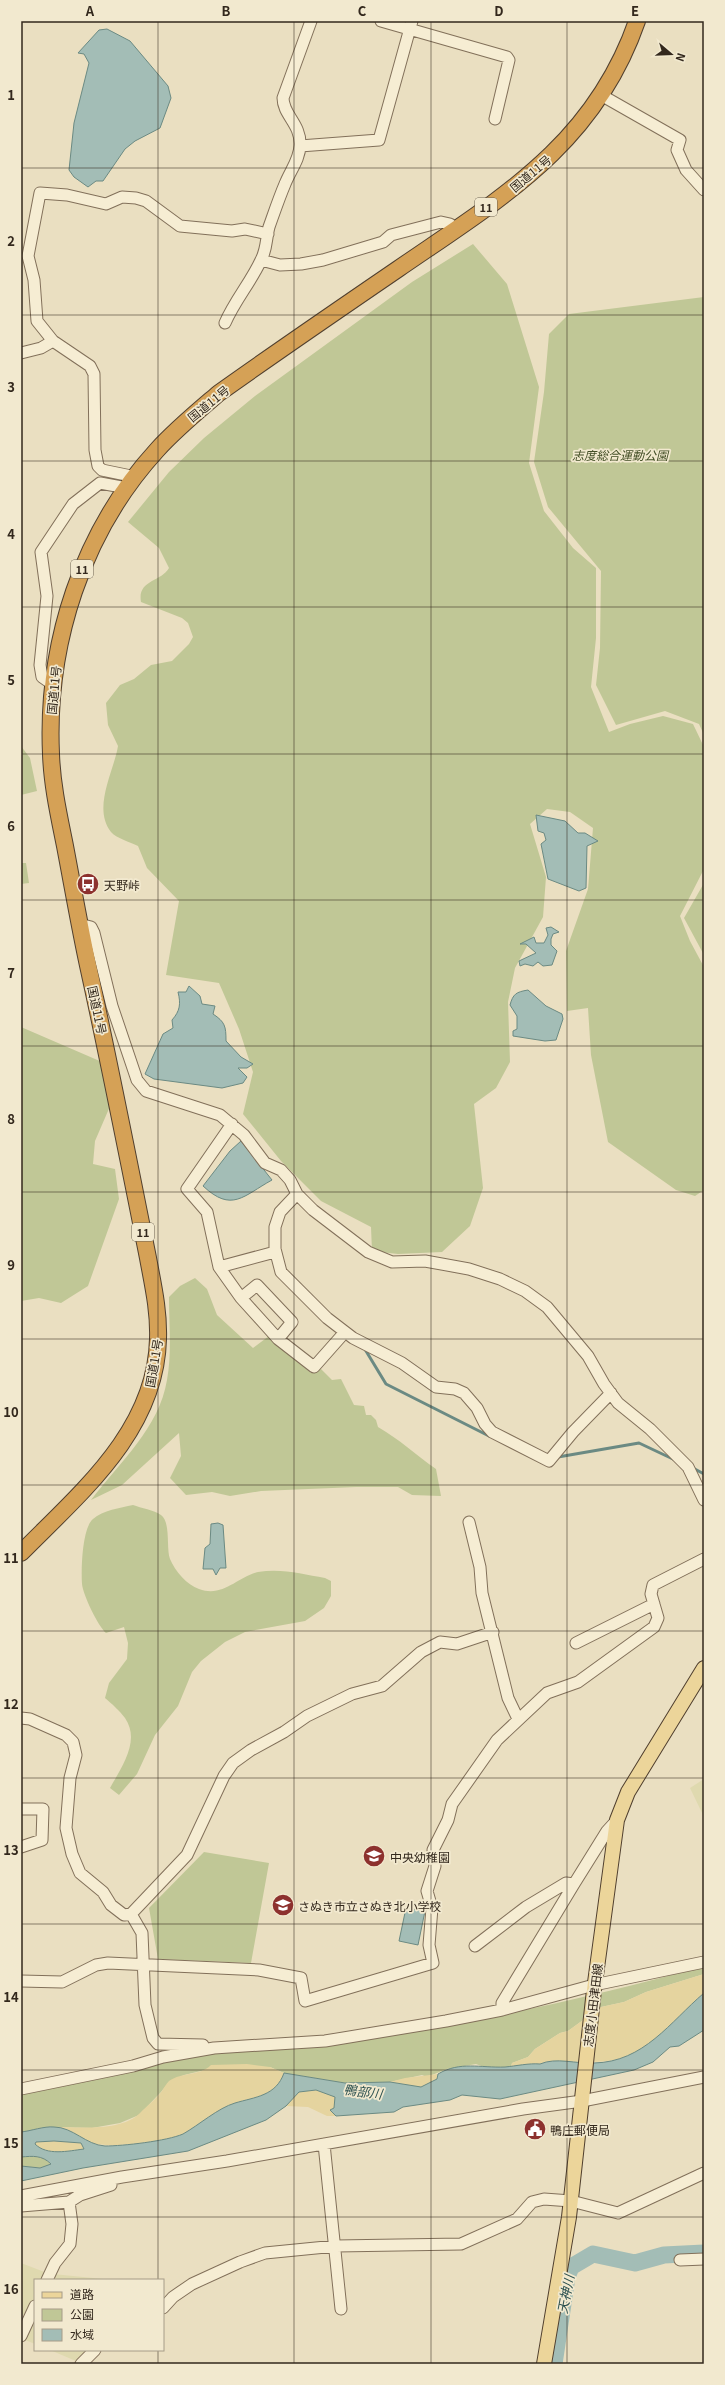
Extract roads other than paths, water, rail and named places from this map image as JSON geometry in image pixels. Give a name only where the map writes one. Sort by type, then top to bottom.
[{"type":"highway","name":"国道11号","points":[[21,1553],[98,1475],[119,1449],[137,1420],[147,1394],[158,1341],[158,1310],[79,924],[56,799],[50,756],[52,684],[64,625],[84,562],[109,514],[131,482],[157,451],[186,421],[219,393],[455,230],[541,166],[585,119],[601,95],[616,70],[637,21]]},
{"type":"main road","name":"志度小田津田線","points":[[544,2364],[571,2201],[594,1988],[617,1820],[628,1792],[704,1668]]},
{"type":"street","points":[[225,323],[237,297],[261,260],[268,234],[300,146],[296,124],[283,106],[283,98],[311,21]]},
{"type":"street","points":[[381,21],[411,25],[507,57],[509,60],[495,119]]},
{"type":"street","points":[[300,146],[379,140],[411,25]]},
{"type":"street","points":[[601,95],[680,140],[677,150],[686,170],[704,190]]},
{"type":"street","points":[[131,482],[102,470],[98,466],[96,450],[94,374],[90,366],[53,341],[36,321],[34,280],[28,256],[40,193],[67,195],[106,204],[122,197],[136,198],[146,201],[180,226],[232,231],[245,229],[268,234]]},
{"type":"street","points":[[261,260],[280,264],[300,264],[330,258],[383,242],[391,235],[441,222],[450,224],[455,230]]},
{"type":"street","points":[[21,353],[41,348],[53,341]]},
{"type":"street","points":[[52,684],[42,677],[40,665],[47,596],[41,552],[73,504],[100,483],[131,482]]},
{"type":"street","points":[[79,924],[91,927],[94,933],[112,1006],[137,1080],[146,1091],[220,1115],[244,1135],[265,1163],[281,1170],[290,1180],[297,1194],[319,1215],[368,1252],[381,1259],[392,1262],[425,1261],[469,1269],[500,1279],[525,1291],[547,1307],[560,1320],[588,1356],[618,1402],[650,1429],[688,1467],[704,1500]]},
{"type":"street","points":[[232,1124],[186,1189],[207,1212],[219,1267],[241,1298],[278,1339],[314,1367],[345,1332]]},
{"type":"street","points":[[297,1194],[280,1212],[275,1227],[275,1252],[281,1272],[327,1318],[353,1338],[402,1363],[436,1387],[455,1389],[464,1393],[477,1408],[485,1424],[492,1432],[549,1461],[573,1432],[611,1393]]},
{"type":"street","points":[[219,1267],[275,1252]]},
{"type":"street","points":[[241,1298],[257,1285],[292,1322],[278,1339]]},
{"type":"street","points":[[469,1522],[480,1567],[482,1593],[493,1632],[508,1698],[518,1720]]},
{"type":"street","points":[[21,1981],[62,1982],[96,1965],[108,1963],[259,1970],[301,1978],[305,2000],[433,1963],[429,1946],[432,1908],[426,1891],[435,1866],[433,1850],[435,1843],[448,1820],[452,1804],[469,1782],[485,1755],[518,1720],[547,1693],[578,1682],[654,1627],[658,1618],[651,1594],[653,1585],[704,1559]]},
{"type":"street","points":[[576,1643],[654,1604]]},
{"type":"street","points":[[21,1718],[30,1719],[66,1735],[73,1742],[76,1755],[70,1778],[66,1828],[72,1854],[80,1873],[103,1892],[111,1905],[124,1915],[131,1914],[187,1855],[224,1776],[233,1763],[251,1750],[284,1732],[307,1716],[352,1694],[382,1686],[421,1652],[440,1642],[457,1644],[493,1632]]},
{"type":"street","points":[[21,1809],[43,1809],[42,1840],[21,1847]]},
{"type":"street","points":[[502,2010],[502,2003],[574,1884],[607,1831],[617,1820]]},
{"type":"street","points":[[475,1946],[526,1907],[566,1883],[574,1884]]},
{"type":"street","points":[[131,1914],[142,1933],[145,2005],[153,2038],[158,2044],[203,2045],[214,2048]]},
{"type":"street","points":[[21,2089],[133,2066],[163,2057],[214,2048],[325,2041],[502,2010],[704,1962]]},
{"type":"street","points":[[21,2196],[122,2177],[324,2144],[582,2096],[704,2078]]},
{"type":"street","points":[[324,2144],[336,2246],[341,2309]]},
{"type":"street","points":[[164,2307],[173,2297],[192,2284],[240,2262],[265,2253],[336,2246],[461,2244],[517,2219],[532,2202],[544,2199],[571,2201],[618,2213],[704,2173]]},
{"type":"street","points":[[21,2206],[69,2202],[80,2195],[117,2182],[122,2177]]},
{"type":"street","points":[[47,2279],[55,2263],[70,2244],[72,2224],[69,2202]]},
{"type":"street","points":[[680,2260],[704,2259]]},
{"type":"street","points":[[21,2336],[34,2308]]},
{"type":"street","points":[[81,2364],[94,2351]]},
{"type":"water","points":[[107,29],[130,41],[168,86],[171,98],[160,128],[135,141],[125,149],[103,181],[96,181],[88,187],[74,177],[69,170],[74,123],[89,63],[84,54],[78,53],[99,30]]},
{"type":"water","points":[[536,815],[565,821],[578,833],[585,833],[598,841],[587,846],[586,888],[579,891],[548,879],[541,844],[546,840],[544,833],[538,831]]},
{"type":"water","points":[[551,927],[559,932],[553,934],[551,939],[551,945],[557,951],[552,965],[543,966],[538,962],[533,966],[525,964],[520,966],[519,961],[536,953],[526,944],[520,944],[534,937],[536,943],[544,943],[548,935],[546,928]]},
{"type":"water","points":[[189,986],[200,996],[202,1004],[215,1006],[213,1014],[220,1019],[224,1025],[226,1041],[241,1057],[253,1064],[247,1068],[238,1068],[247,1077],[243,1083],[222,1088],[154,1079],[145,1074],[163,1034],[173,1028],[172,1020],[177,1014],[179,1007],[178,992],[186,992]]},
{"type":"water","points":[[528,990],[546,1006],[562,1014],[563,1019],[556,1040],[545,1041],[513,1036],[513,1031],[517,1029],[517,1016],[510,1005],[511,1001],[516,994]]},
{"type":"water","points":[[241,1141],[272,1180],[238,1199],[222,1199],[203,1186],[230,1151]]},
{"type":"water","points":[[218,1523],[223,1525],[226,1568],[220,1568],[216,1575],[213,1569],[203,1569],[205,1548],[210,1544],[211,1524]]},
{"type":"water","points":[[406,1908],[425,1911],[418,1945],[399,1941]]},
{"type":"water","name":"鴨部川","points":[[704,1993],[704,2030],[679,2046],[670,2047],[653,2062],[634,2070],[500,2099],[462,2095],[450,2100],[403,2107],[394,2112],[336,2116],[330,2110],[334,2108],[335,2097],[316,2090],[299,2092],[286,2106],[266,2120],[188,2151],[83,2168],[21,2181],[21,2166],[40,2168],[51,2164],[44,2159],[33,2156],[21,2157],[21,2132],[46,2127],[61,2128],[92,2143],[105,2146],[133,2144],[176,2137],[229,2105],[257,2097],[270,2091],[276,2087],[284,2073],[345,2083],[390,2082],[421,2087],[437,2079],[438,2074],[446,2070],[462,2066],[505,2067],[540,2064],[553,2061],[594,2063],[612,2061],[628,2056],[642,2048],[667,2028]],"holes":[[[54,2141],[81,2143],[84,2149],[58,2152],[45,2150],[35,2144],[36,2142]]]},
{"type":"waterway","points":[[366,1351],[386,1384],[489,1436]]},
{"type":"waterway","points":[[558,1457],[639,1443],[675,1460]]},
{"type":"waterway","points":[[693,1468],[704,1474]]},
{"type":"waterway","name":"天神川","points":[[554,2364],[567,2277],[571,2267],[593,2254],[635,2263],[664,2255],[704,2253]]},
{"type":"place","name":"天野峠","points":[[88,884]]},
{"type":"place","name":"中央幼稚園","points":[[374,1856]]},
{"type":"place","name":"さぬき市立さぬき北小学校","points":[[283,1905]]},
{"type":"place","name":"鴨庄郵便局","points":[[535,2129]]},
{"type":"park label","name":"志度総合運動公園","points":[[620,454]]}]
